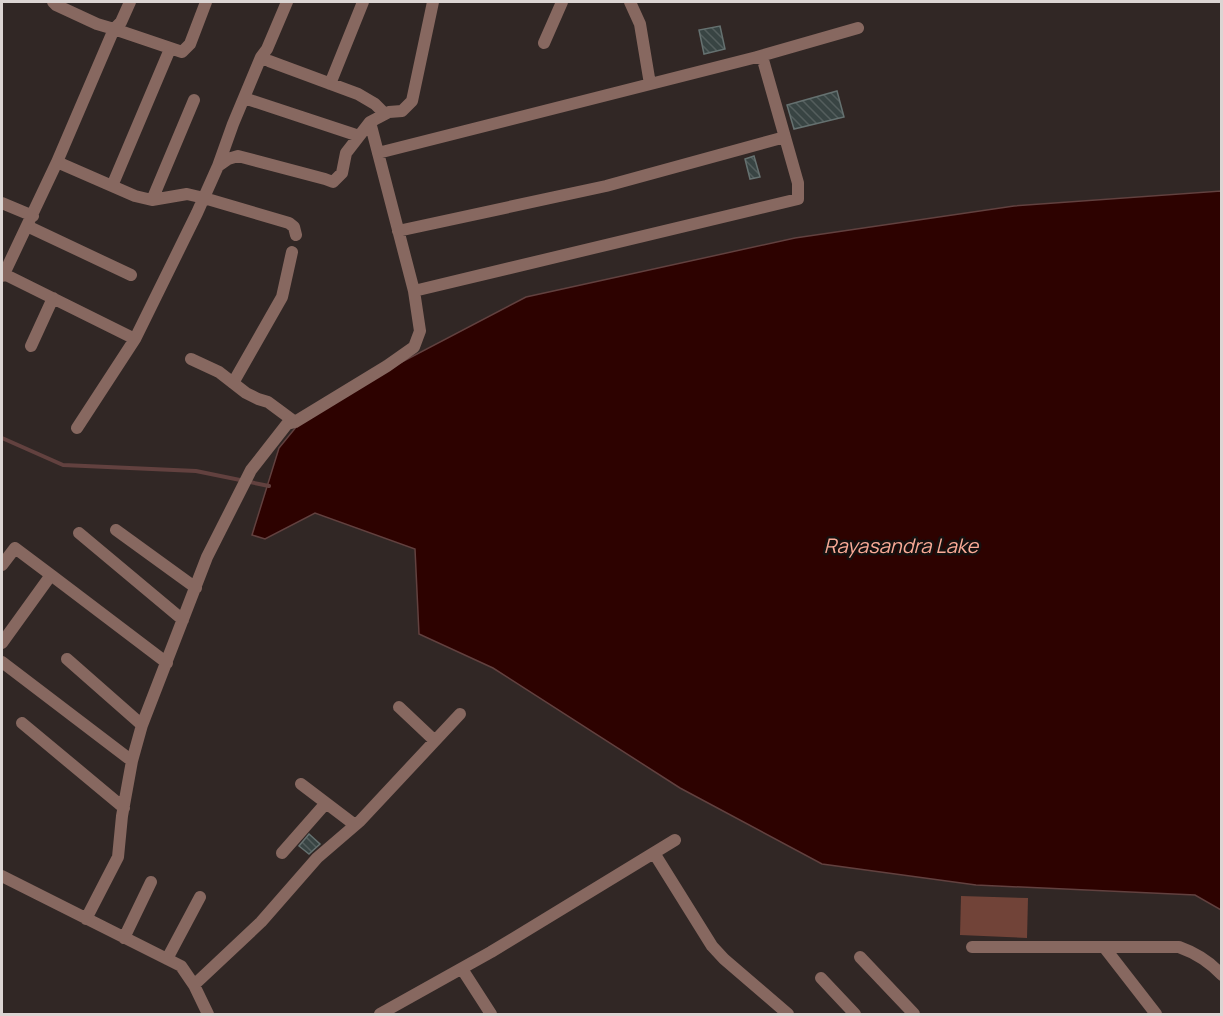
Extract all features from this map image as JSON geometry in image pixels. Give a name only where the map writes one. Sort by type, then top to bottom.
[{"type":"street","points":[[130,2],[121,22],[114,29],[57,162],[3,275],[135,339]]},
{"type":"street","points":[[51,3],[97,24],[182,52],[190,44],[206,2]]},
{"type":"street","points":[[77,428],[135,339],[204,198],[261,57],[267,49],[287,2]]},
{"type":"street","points":[[330,84],[363,2]]},
{"type":"street","points":[[218,166],[238,156],[333,182],[342,172],[346,153],[370,122],[389,112],[402,111],[412,101],[433,2]]},
{"type":"street","points":[[544,43],[562,2]]},
{"type":"street","points":[[630,2],[640,24],[650,84]]},
{"type":"street","points":[[378,153],[757,57],[858,28]]},
{"type":"street","points":[[112,186],[170,49]]},
{"type":"street","points":[[261,57],[358,94],[386,114]]},
{"type":"street","points":[[414,291],[798,199],[798,183],[763,60],[757,57]]},
{"type":"street","points":[[244,98],[359,136]]},
{"type":"street","points":[[152,200],[194,100]]},
{"type":"street","points":[[86,919],[118,857],[132,761],[142,725],[207,557],[251,470],[287,424],[295,422],[387,366],[414,347],[420,331],[414,291],[370,122]]},
{"type":"street","points":[[398,231],[606,186],[784,137]]},
{"type":"street","points":[[57,162],[135,196],[152,200],[187,194],[204,198],[289,223],[294,227],[296,235]]},
{"type":"street","points":[[2,203],[30,221],[131,275]]},
{"type":"street","points":[[233,382],[282,297],[292,252]]},
{"type":"street","points":[[32,346],[53,298]]},
{"type":"street","points":[[191,359],[219,372],[246,393],[268,402],[295,422]]},
{"type":"street","points":[[116,530],[195,588]]},
{"type":"street","points":[[79,533],[183,620]]},
{"type":"street","points":[[2,565],[15,548],[166,663]]},
{"type":"street","points":[[2,643],[51,575]]},
{"type":"street","points":[[67,659],[142,725]]},
{"type":"street","points":[[2,662],[132,761]]},
{"type":"street","points":[[399,707],[435,741]]},
{"type":"street","points":[[194,985],[261,922],[317,858],[355,825],[460,714]]},
{"type":"street","points":[[22,723],[124,808]]},
{"type":"street","points":[[301,784],[355,825]]},
{"type":"street","points":[[282,852],[326,803]]},
{"type":"street","points":[[380,1014],[491,952],[675,840]]},
{"type":"street","points":[[654,853],[712,946],[788,1014]]},
{"type":"street","points":[[2,876],[181,966],[194,985],[207,1014]]},
{"type":"street","points":[[124,938],[151,882]]},
{"type":"street","points":[[167,959],[200,897]]},
{"type":"street","points":[[972,947],[1179,947],[1208,961],[1221,975]]},
{"type":"street","points":[[1104,947],[1155,1014]]},
{"type":"street","points":[[860,957],[914,1014]]},
{"type":"street","points":[[462,969],[491,1014]]},
{"type":"street","points":[[821,978],[855,1014]]},
{"type":"shaded area","points":[[961,896],[1028,898],[1027,938],[960,935]]},
{"type":"water","name":"Rayasandra Lake","points":[[1221,191],[1221,910],[1195,895],[976,885],[822,864],[680,788],[493,668],[419,634],[415,549],[315,513],[265,539],[252,535],[279,448],[310,410],[526,297],[795,238],[1014,206]]},
{"type":"building","points":[[720,26],[725,49],[704,54],[699,30]]},
{"type":"building","points":[[837,91],[844,117],[794,129],[787,105]]},
{"type":"building","points":[[754,156],[760,177],[750,179],[745,159]]},
{"type":"building","points":[[309,834],[320,844],[309,854],[299,846]]},
{"type":"waterway","points":[[2,438],[63,465],[196,471],[269,486]]}]
